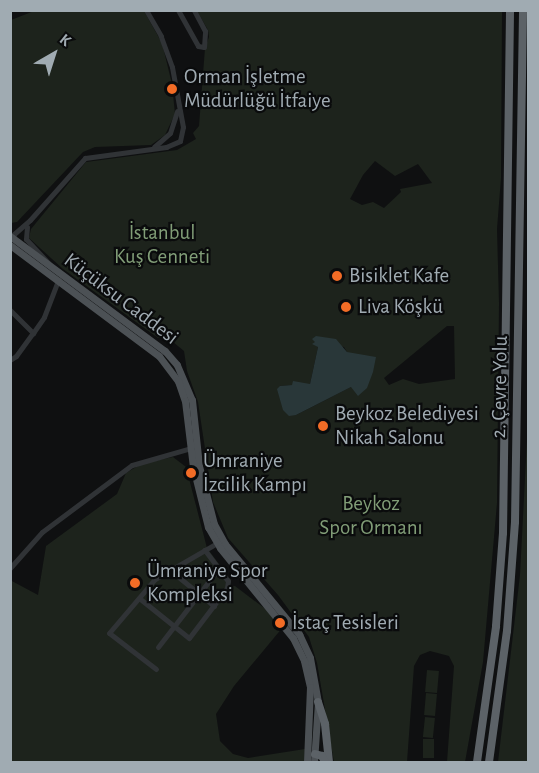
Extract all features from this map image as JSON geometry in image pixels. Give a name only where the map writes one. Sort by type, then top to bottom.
[{"type":"highway","name":"2. Çevre Yolu","points":[[477,762],[496,626],[503,533],[510,10]]},
{"type":"highway","name":"2. Çevre Yolu","points":[[489,762],[506,642],[515,533],[523,10]]},
{"type":"highway","points":[[318,702],[325,724],[327,762]]},
{"type":"highway","points":[[311,759],[322,756],[327,762]]},
{"type":"main road","name":"Küçüksu Caddesi","points":[[11,240],[51,267],[81,293],[171,357],[185,378],[194,448],[206,500],[220,541],[280,608],[310,658],[318,702],[311,759]]},
{"type":"main road","name":"Küçüksu Caddesi","points":[[11,240],[58,280],[81,293]]},
{"type":"main road","name":"Küçüksu Caddesi","points":[[299,642],[310,687],[311,759]]},
{"type":"street","points":[[146,10],[167,51],[183,127],[180,141]]},
{"type":"street","points":[[178,10],[198,46],[204,46],[205,31],[194,10]]},
{"type":"street","points":[[170,133],[177,115],[177,101]]},
{"type":"street","points":[[151,149],[170,133],[177,131],[180,141]]},
{"type":"street","points":[[11,240],[85,158],[151,149],[180,141]]},
{"type":"street","points":[[10,230],[25,225]]},
{"type":"street","points":[[25,225],[26,239],[51,267]]},
{"type":"street","points":[[10,360],[16,356],[44,317],[58,280]]},
{"type":"street","points":[[12,314],[33,333]]},
{"type":"street","points":[[10,568],[42,532],[132,465],[194,448]]},
{"type":"street","points":[[156,669],[109,633],[155,579],[220,541]]},
{"type":"street","points":[[139,598],[189,638],[227,588],[228,581],[205,550]]},
{"type":"street","points":[[158,646],[219,568]]},
{"type":"street","points":[[170,570],[213,606]]},
{"type":"green space","points":[[34,11],[144,11],[162,43],[172,84],[175,114],[165,135],[151,145],[95,147],[83,152],[17,222],[11,223],[11,20]]},
{"type":"green space","name":"Beykoz Spor Ormanı","points":[[197,11],[502,11],[501,178],[497,229],[499,303],[497,503],[483,662],[465,762],[447,762],[454,666],[449,656],[430,651],[420,655],[414,666],[407,762],[334,762],[317,663],[309,637],[278,595],[228,538],[213,502],[198,402],[187,371],[184,351],[167,337],[158,338],[63,269],[29,238],[31,229],[86,162],[177,150],[196,139],[193,133],[199,126],[208,30]],"holes":[[[375,161],[395,176],[418,164],[432,183],[400,189],[401,192],[384,208],[373,202],[362,205],[350,199],[363,175]],[[447,326],[454,326],[455,379],[419,384],[403,379],[389,385],[384,378]],[[315,342],[344,347],[347,352],[351,387],[296,415],[280,386],[310,384],[318,347]]]},
{"type":"green space","points":[[528,420],[528,762],[498,762],[520,575]]},
{"type":"green space","points":[[173,457],[186,467],[207,548],[231,580],[230,587],[235,586],[276,617],[283,627],[234,686],[216,714],[220,741],[233,754],[248,758],[305,749],[304,762],[11,762],[10,580],[38,595],[46,546],[117,494],[126,473],[141,464]]},
{"type":"green space","points":[[427,670],[439,671],[437,693],[425,692]]},
{"type":"green space","points":[[426,693],[437,694],[435,716],[424,715]]},
{"type":"green space","points":[[425,717],[435,718],[433,738],[423,737]]},
{"type":"green space","points":[[423,739],[434,739],[434,758],[423,758]]},
{"type":"shaded area","points":[[316,336],[336,339],[347,352],[376,357],[373,372],[367,388],[358,396],[351,387],[296,415],[289,416],[283,410],[277,389],[280,386],[292,385],[293,381],[310,384],[318,347],[312,344],[315,342],[312,339]]},
{"type":"place","name":"Orman İşletme Müdürlüğü İtfaiye","points":[[172,89]]},
{"type":"place","name":"Bisiklet Kafe","points":[[337,276]]},
{"type":"place","name":"Liva Köşkü","points":[[346,307]]},
{"type":"place","name":"Beykoz Belediyesi Nikah Salonu","points":[[323,426]]},
{"type":"place","name":"Ümraniye İzcilik Kampı","points":[[191,473]]},
{"type":"place","name":"Ümraniye Spor Kompleksi","points":[[135,583]]},
{"type":"place","name":"İstaç Tesisleri","points":[[280,623]]},
{"type":"park label","name":"İstanbul Kuş Cenneti","points":[[162,245]]}]
